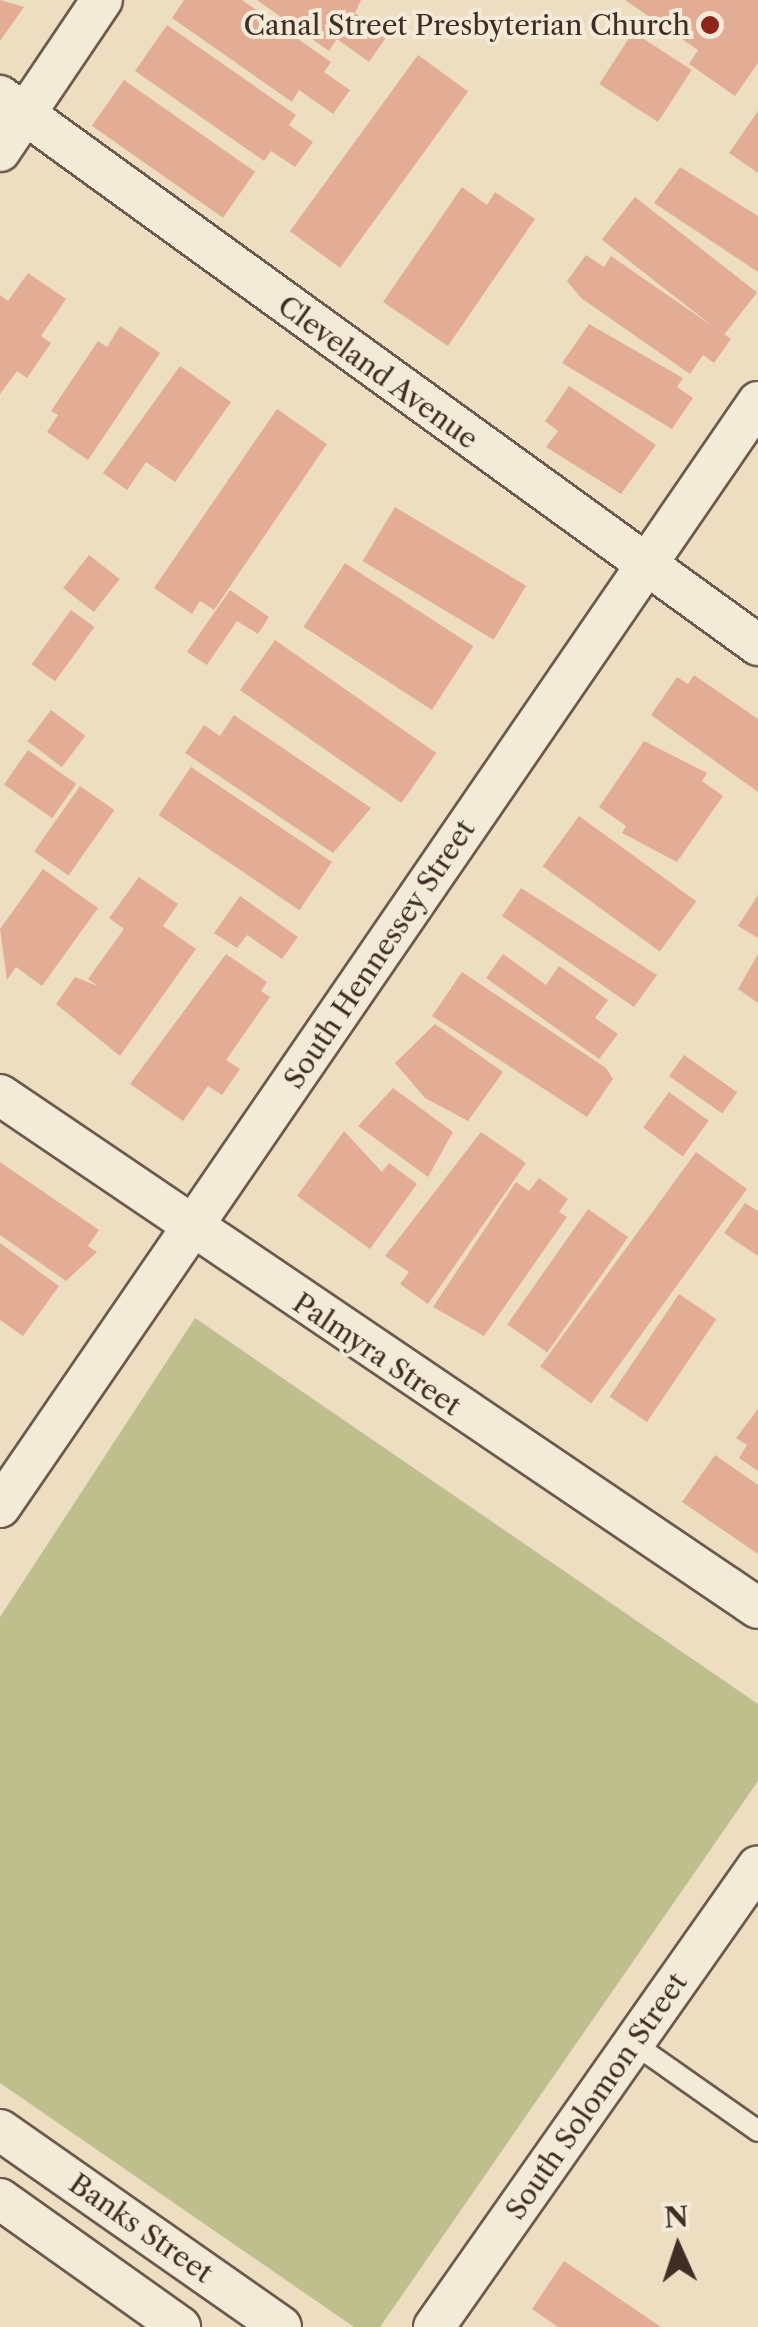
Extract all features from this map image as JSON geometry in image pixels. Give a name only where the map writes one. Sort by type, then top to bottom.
[{"type":"street","points":[[0,151],[13,105],[102,0]]},
{"type":"street","name":"Cleveland Avenue","points":[[13,105],[642,567],[758,645]]},
{"type":"street","name":"South Hennessey Street","points":[[0,1507],[758,402]]},
{"type":"street","name":"Palmyra Street","points":[[0,1095],[192,1229],[758,1608]]},
{"type":"street","name":"South Solomon Street","points":[[434,2327],[758,1866]]},
{"type":"street","name":"Banks Street","points":[[0,2130],[281,2327]]},
{"type":"street","name":"Banks Street","points":[[0,2199],[180,2327]]},
{"type":"lane","points":[[634,2043],[758,2131]]},
{"type":"green space","points":[[195,1318],[758,1704],[758,1781],[380,2327],[354,2327],[0,2083],[0,1617]]},
{"type":"building","points":[[0,0],[24,7],[0,41]]},
{"type":"building","points":[[184,0],[242,0],[331,62],[324,72],[350,90],[333,114],[299,90],[292,102],[172,18]]},
{"type":"building","points":[[257,0],[361,0],[355,13],[387,36],[369,62],[337,39],[329,51]]},
{"type":"building","name":"Canal Street Presbyterian Church","points":[[625,0],[758,0],[758,63],[735,96],[689,64],[698,50]]},
{"type":"building","points":[[167,25],[296,115],[289,125],[313,142],[295,167],[271,151],[264,161],[135,71]]},
{"type":"building","points":[[633,32],[692,70],[658,122],[599,84]]},
{"type":"building","points":[[418,55],[468,91],[340,268],[290,231]]},
{"type":"building","points":[[124,80],[255,172],[223,218],[92,126]]},
{"type":"building","points":[[758,111],[758,173],[729,153]]},
{"type":"building","points":[[680,167],[758,216],[758,272],[654,203]]},
{"type":"building","points":[[462,187],[487,205],[495,192],[535,219],[448,346],[383,302]]},
{"type":"building","points":[[635,197],[757,292],[724,335],[602,240]]},
{"type":"building","points":[[586,255],[604,267],[611,256],[731,339],[714,363],[703,355],[690,374],[581,298],[567,281]]},
{"type":"building","points":[[28,273],[66,299],[41,336],[51,343],[27,378],[17,371],[0,394],[0,295],[8,301]]},
{"type":"building","points":[[589,324],[683,378],[677,387],[693,398],[672,429],[562,363]]},
{"type":"building","points":[[120,326],[160,353],[88,460],[47,432],[58,415],[51,411],[98,341],[107,347]]},
{"type":"building","points":[[180,366],[231,402],[175,482],[146,462],[127,490],[103,473]]},
{"type":"building","points":[[569,386],[656,445],[621,494],[546,447],[558,431],[545,421]]},
{"type":"building","points":[[277,409],[327,444],[214,610],[200,601],[192,614],[154,588]]},
{"type":"building","points":[[395,507],[526,586],[494,640],[363,561]]},
{"type":"building","points":[[89,555],[120,579],[94,612],[63,588]]},
{"type":"building","points":[[345,563],[473,646],[432,710],[304,627]]},
{"type":"building","points":[[230,590],[269,617],[258,634],[237,621],[207,665],[187,652]]},
{"type":"building","points":[[71,610],[94,627],[55,681],[32,664]]},
{"type":"building","points":[[275,640],[436,753],[401,803],[240,690]]},
{"type":"building","points":[[694,675],[758,719],[758,792],[651,715],[677,677],[688,684]]},
{"type":"building","points":[[51,710],[85,736],[62,767],[28,741]]},
{"type":"building","points":[[234,715],[371,808],[333,853],[185,753],[204,725],[220,736]]},
{"type":"building","points":[[644,741],[707,773],[702,781],[723,796],[677,862],[622,833],[626,826],[599,807]]},
{"type":"building","points":[[28,750],[76,784],[52,818],[4,784]]},
{"type":"building","points":[[191,767],[332,862],[300,910],[159,815]]},
{"type":"building","points":[[80,786],[114,810],[69,876],[34,852]]},
{"type":"building","points":[[579,816],[696,901],[660,951],[543,866]]},
{"type":"building","points":[[43,869],[98,908],[42,986],[16,967],[7,980],[0,929]]},
{"type":"building","points":[[139,877],[178,904],[163,926],[196,949],[120,1056],[56,1004],[75,977],[98,986],[88,979],[124,929],[109,918]]},
{"type":"building","points":[[521,888],[657,975],[634,1007],[502,916]]},
{"type":"building","points":[[758,895],[758,938],[738,926]]},
{"type":"building","points":[[240,896],[298,937],[282,959],[247,935],[237,948],[214,933]]},
{"type":"building","points":[[226,954],[267,982],[261,991],[270,997],[226,1060],[240,1069],[222,1095],[208,1086],[183,1121],[130,1084]]},
{"type":"building","points":[[503,954],[546,985],[559,966],[608,1000],[595,1018],[618,1034],[599,1059],[486,978]]},
{"type":"building","points":[[758,954],[758,1003],[738,989]]},
{"type":"building","points":[[462,972],[606,1068],[613,1079],[587,1117],[432,1016]]},
{"type":"building","points":[[435,1024],[503,1072],[468,1121],[425,1098],[395,1063]]},
{"type":"building","points":[[684,1055],[737,1092],[722,1114],[669,1076]]},
{"type":"building","points":[[393,1088],[453,1132],[428,1177],[358,1126]]},
{"type":"building","points":[[669,1092],[709,1121],[683,1156],[643,1128]]},
{"type":"building","points":[[344,1131],[382,1172],[389,1163],[417,1184],[370,1249],[297,1196]]},
{"type":"building","points":[[481,1132],[526,1163],[428,1304],[400,1284],[409,1272],[385,1256]]},
{"type":"building","points":[[696,1152],[747,1189],[591,1403],[540,1366]]},
{"type":"building","points":[[0,1162],[99,1230],[88,1246],[97,1252],[66,1281],[0,1235]]},
{"type":"building","points":[[539,1178],[568,1199],[559,1212],[567,1217],[484,1336],[433,1307],[516,1182],[529,1191]]},
{"type":"building","points":[[745,1203],[758,1211],[758,1256],[724,1233]]},
{"type":"building","points":[[588,1209],[628,1237],[547,1353],[507,1325]]},
{"type":"building","points":[[0,1243],[59,1286],[23,1336],[0,1320]]},
{"type":"building","points":[[679,1294],[716,1319],[647,1422],[610,1397]]},
{"type":"building","points":[[758,1409],[758,1471],[739,1458],[747,1445],[736,1438]]},
{"type":"building","points":[[715,1455],[758,1485],[758,1554],[682,1502]]},
{"type":"building","points":[[564,2261],[661,2327],[558,2327],[532,2309]]},
{"type":"place","name":"Canal Street Presbyterian Church","points":[[710,25]]}]
